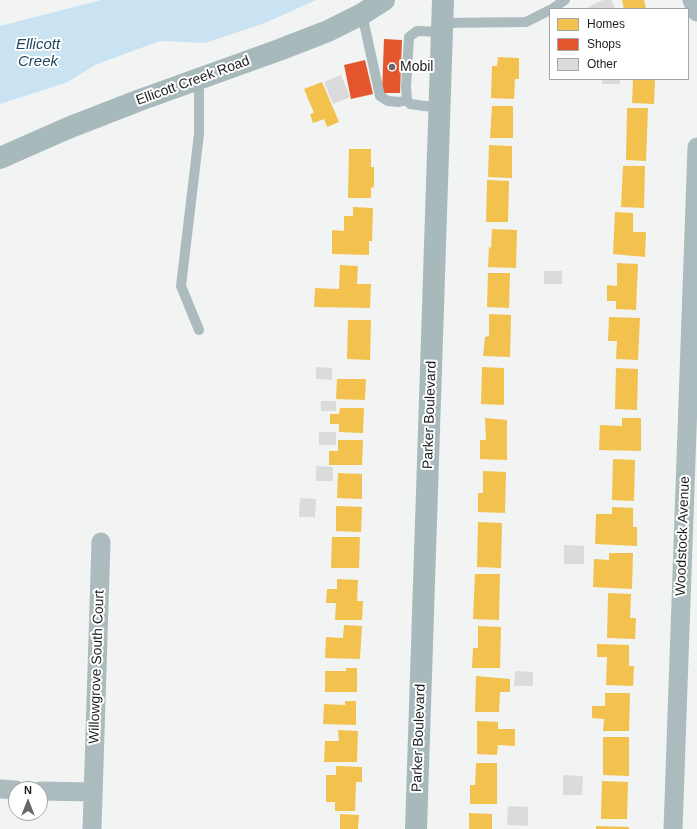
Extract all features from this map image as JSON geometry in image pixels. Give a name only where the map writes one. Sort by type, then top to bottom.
[{"type":"street","name":"Ellicott Creek Road","points":[[0,158],[68,128],[300,42],[362,14],[384,0]]},
{"type":"street","name":"Parker Boulevard","points":[[416,829],[443,0]]},
{"type":"street","points":[[692,0],[697,12]]},
{"type":"street","name":"Woodstock Avenue","points":[[673,829],[697,147]]},
{"type":"street","name":"Willowgrove South Court","points":[[92,829],[101,542]]},
{"type":"street","points":[[48,790],[93,792]]},
{"type":"lane","points":[[554,8],[565,0]]},
{"type":"lane","points":[[440,108],[418,106],[410,104],[406,100],[409,37],[417,31],[442,27],[526,22],[549,11]]},
{"type":"lane","points":[[362,14],[380,96],[388,101],[399,102],[406,100]]},
{"type":"lane","points":[[199,79],[199,134],[181,286],[199,330]]},
{"type":"water","name":"Ellicott Creek","points":[[101,0],[316,0],[265,23],[205,43],[160,41],[95,65],[68,82],[0,104],[0,26]]},
{"type":"building: Homes","points":[[622,0],[644,0],[646,8],[624,8]]},
{"type":"building: Homes","points":[[498,57],[519,58],[519,79],[515,79],[514,99],[491,98],[492,66],[497,66]]},
{"type":"building: Homes","points":[[633,80],[655,80],[654,104],[632,103]]},
{"type":"building: Homes","points":[[322,82],[339,122],[327,127],[324,119],[313,123],[310,114],[314,113],[304,89]]},
{"type":"building: Homes","points":[[492,106],[513,106],[513,138],[490,138]]},
{"type":"building: Homes","points":[[627,108],[648,108],[646,161],[626,160]]},
{"type":"building: Homes","points":[[489,145],[512,146],[512,178],[488,177]]},
{"type":"building: Homes","points":[[349,149],[371,149],[371,167],[374,167],[374,187],[371,188],[371,198],[348,198]]},
{"type":"building: Homes","points":[[623,166],[645,166],[644,208],[621,207]]},
{"type":"building: Homes","points":[[487,180],[509,181],[508,222],[486,222]]},
{"type":"building: Homes","points":[[353,207],[373,208],[372,241],[369,241],[369,255],[332,254],[332,230],[344,231],[344,216],[353,216]]},
{"type":"building: Homes","points":[[615,212],[633,213],[633,232],[646,232],[645,257],[613,254]]},
{"type":"building: Homes","points":[[492,229],[517,230],[516,268],[488,267]]},
{"type":"building: Homes","points":[[617,263],[638,264],[636,310],[616,309],[616,301],[607,301],[607,285],[617,286]]},
{"type":"building: Homes","points":[[340,265],[358,266],[357,284],[371,284],[370,308],[314,307],[315,288],[339,289]]},
{"type":"building: Homes","points":[[488,273],[510,273],[509,308],[487,307]]},
{"type":"building: Homes","points":[[489,314],[511,315],[510,357],[483,356],[485,337],[489,336]]},
{"type":"building: Homes","points":[[609,317],[640,318],[638,360],[616,359],[617,341],[608,341]]},
{"type":"building: Homes","points":[[348,320],[371,320],[370,360],[347,359]]},
{"type":"building: Homes","points":[[482,367],[504,368],[504,405],[481,404]]},
{"type":"building: Homes","points":[[616,368],[638,369],[637,410],[615,409]]},
{"type":"building: Homes","points":[[337,379],[366,379],[365,400],[336,399]]},
{"type":"building: Homes","points":[[340,408],[364,408],[363,433],[339,432],[339,424],[330,424],[330,414],[339,414]]},
{"type":"building: Homes","points":[[485,418],[507,420],[507,460],[480,459],[480,440],[486,440]]},
{"type":"building: Homes","points":[[622,418],[641,418],[641,451],[599,450],[600,425],[622,426]]},
{"type":"building: Homes","points":[[338,440],[363,440],[362,465],[329,465],[329,451],[338,451]]},
{"type":"building: Homes","points":[[613,459],[635,460],[634,501],[612,500]]},
{"type":"building: Homes","points":[[483,471],[506,472],[505,513],[478,512],[478,493],[483,493]]},
{"type":"building: Homes","points":[[338,473],[362,474],[362,499],[337,498]]},
{"type":"building: Homes","points":[[336,506],[362,507],[361,532],[336,531]]},
{"type":"building: Homes","points":[[612,507],[633,508],[633,527],[637,527],[637,546],[595,544],[596,514],[612,514]]},
{"type":"building: Homes","points":[[478,522],[502,523],[501,568],[477,567]]},
{"type":"building: Homes","points":[[332,537],[360,537],[359,568],[331,568]]},
{"type":"building: Homes","points":[[609,553],[633,553],[632,589],[593,587],[594,559],[609,560]]},
{"type":"building: Homes","points":[[475,574],[500,574],[499,620],[473,619]]},
{"type":"building: Homes","points":[[337,579],[358,580],[357,601],[363,601],[362,620],[335,620],[336,603],[326,603],[327,589],[337,589]]},
{"type":"building: Homes","points":[[608,593],[631,594],[630,618],[636,618],[635,639],[607,638]]},
{"type":"building: Homes","points":[[344,625],[362,626],[360,659],[325,658],[326,637],[343,638]]},
{"type":"building: Homes","points":[[478,626],[501,627],[500,668],[472,668],[473,648],[478,648]]},
{"type":"building: Homes","points":[[597,644],[629,645],[629,666],[634,666],[633,686],[606,685],[607,657],[597,657]]},
{"type":"building: Homes","points":[[346,668],[357,668],[357,692],[325,692],[325,671],[346,671]]},
{"type":"building: Homes","points":[[476,676],[510,679],[510,692],[500,692],[499,712],[475,712]]},
{"type":"building: Homes","points":[[605,693],[630,693],[629,731],[603,731],[604,719],[592,718],[592,706],[605,706]]},
{"type":"building: Homes","points":[[345,701],[356,701],[356,725],[323,724],[324,704],[345,705]]},
{"type":"building: Homes","points":[[477,721],[498,722],[498,729],[515,729],[515,746],[498,745],[497,755],[477,754]]},
{"type":"building: Homes","points":[[338,730],[358,731],[357,762],[324,762],[325,741],[339,741]]},
{"type":"building: Homes","points":[[603,737],[629,737],[629,776],[603,775]]},
{"type":"building: Homes","points":[[476,763],[497,763],[497,804],[470,804],[470,785],[475,785]]},
{"type":"building: Homes","points":[[336,766],[362,767],[362,782],[356,782],[355,811],[335,811],[335,802],[326,802],[326,775],[336,775]]},
{"type":"building: Homes","points":[[602,781],[628,782],[627,819],[601,819]]},
{"type":"building: Homes","points":[[469,813],[492,814],[492,829],[469,829]]},
{"type":"building: Homes","points":[[340,814],[359,815],[358,829],[340,829]]},
{"type":"building: Homes","points":[[596,826],[629,827],[629,829],[596,829]]},
{"type":"building: Shops","name":"Mobil","points":[[384,39],[402,40],[400,93],[382,93]]},
{"type":"building: Shops","name":"Mobil","points":[[365,60],[373,94],[351,99],[344,65]]},
{"type":"building: Other","points":[[603,0],[611,0],[615,8],[588,8]]},
{"type":"building: Other","points":[[341,75],[350,97],[333,104],[324,82]]},
{"type":"building: Other","points":[[602,80],[620,80],[620,84],[602,84]]},
{"type":"building: Other","points":[[544,271],[562,271],[562,284],[544,284]]},
{"type":"building: Other","points":[[316,367],[332,368],[332,380],[316,379]]},
{"type":"building: Other","points":[[321,401],[336,401],[336,411],[321,411]]},
{"type":"building: Other","points":[[319,432],[336,432],[336,445],[319,445]]},
{"type":"building: Other","points":[[316,466],[333,467],[333,481],[316,481]]},
{"type":"building: Other","points":[[300,498],[316,499],[315,517],[299,517]]},
{"type":"building: Other","points":[[564,545],[584,546],[584,564],[564,564]]},
{"type":"building: Other","points":[[515,671],[533,672],[533,686],[514,686]]},
{"type":"building: Other","points":[[563,775],[583,776],[582,795],[563,795]]},
{"type":"building: Other","points":[[508,806],[528,807],[528,826],[507,825]]},
{"type":"place","name":"Mobil","points":[[392,67]]}]
